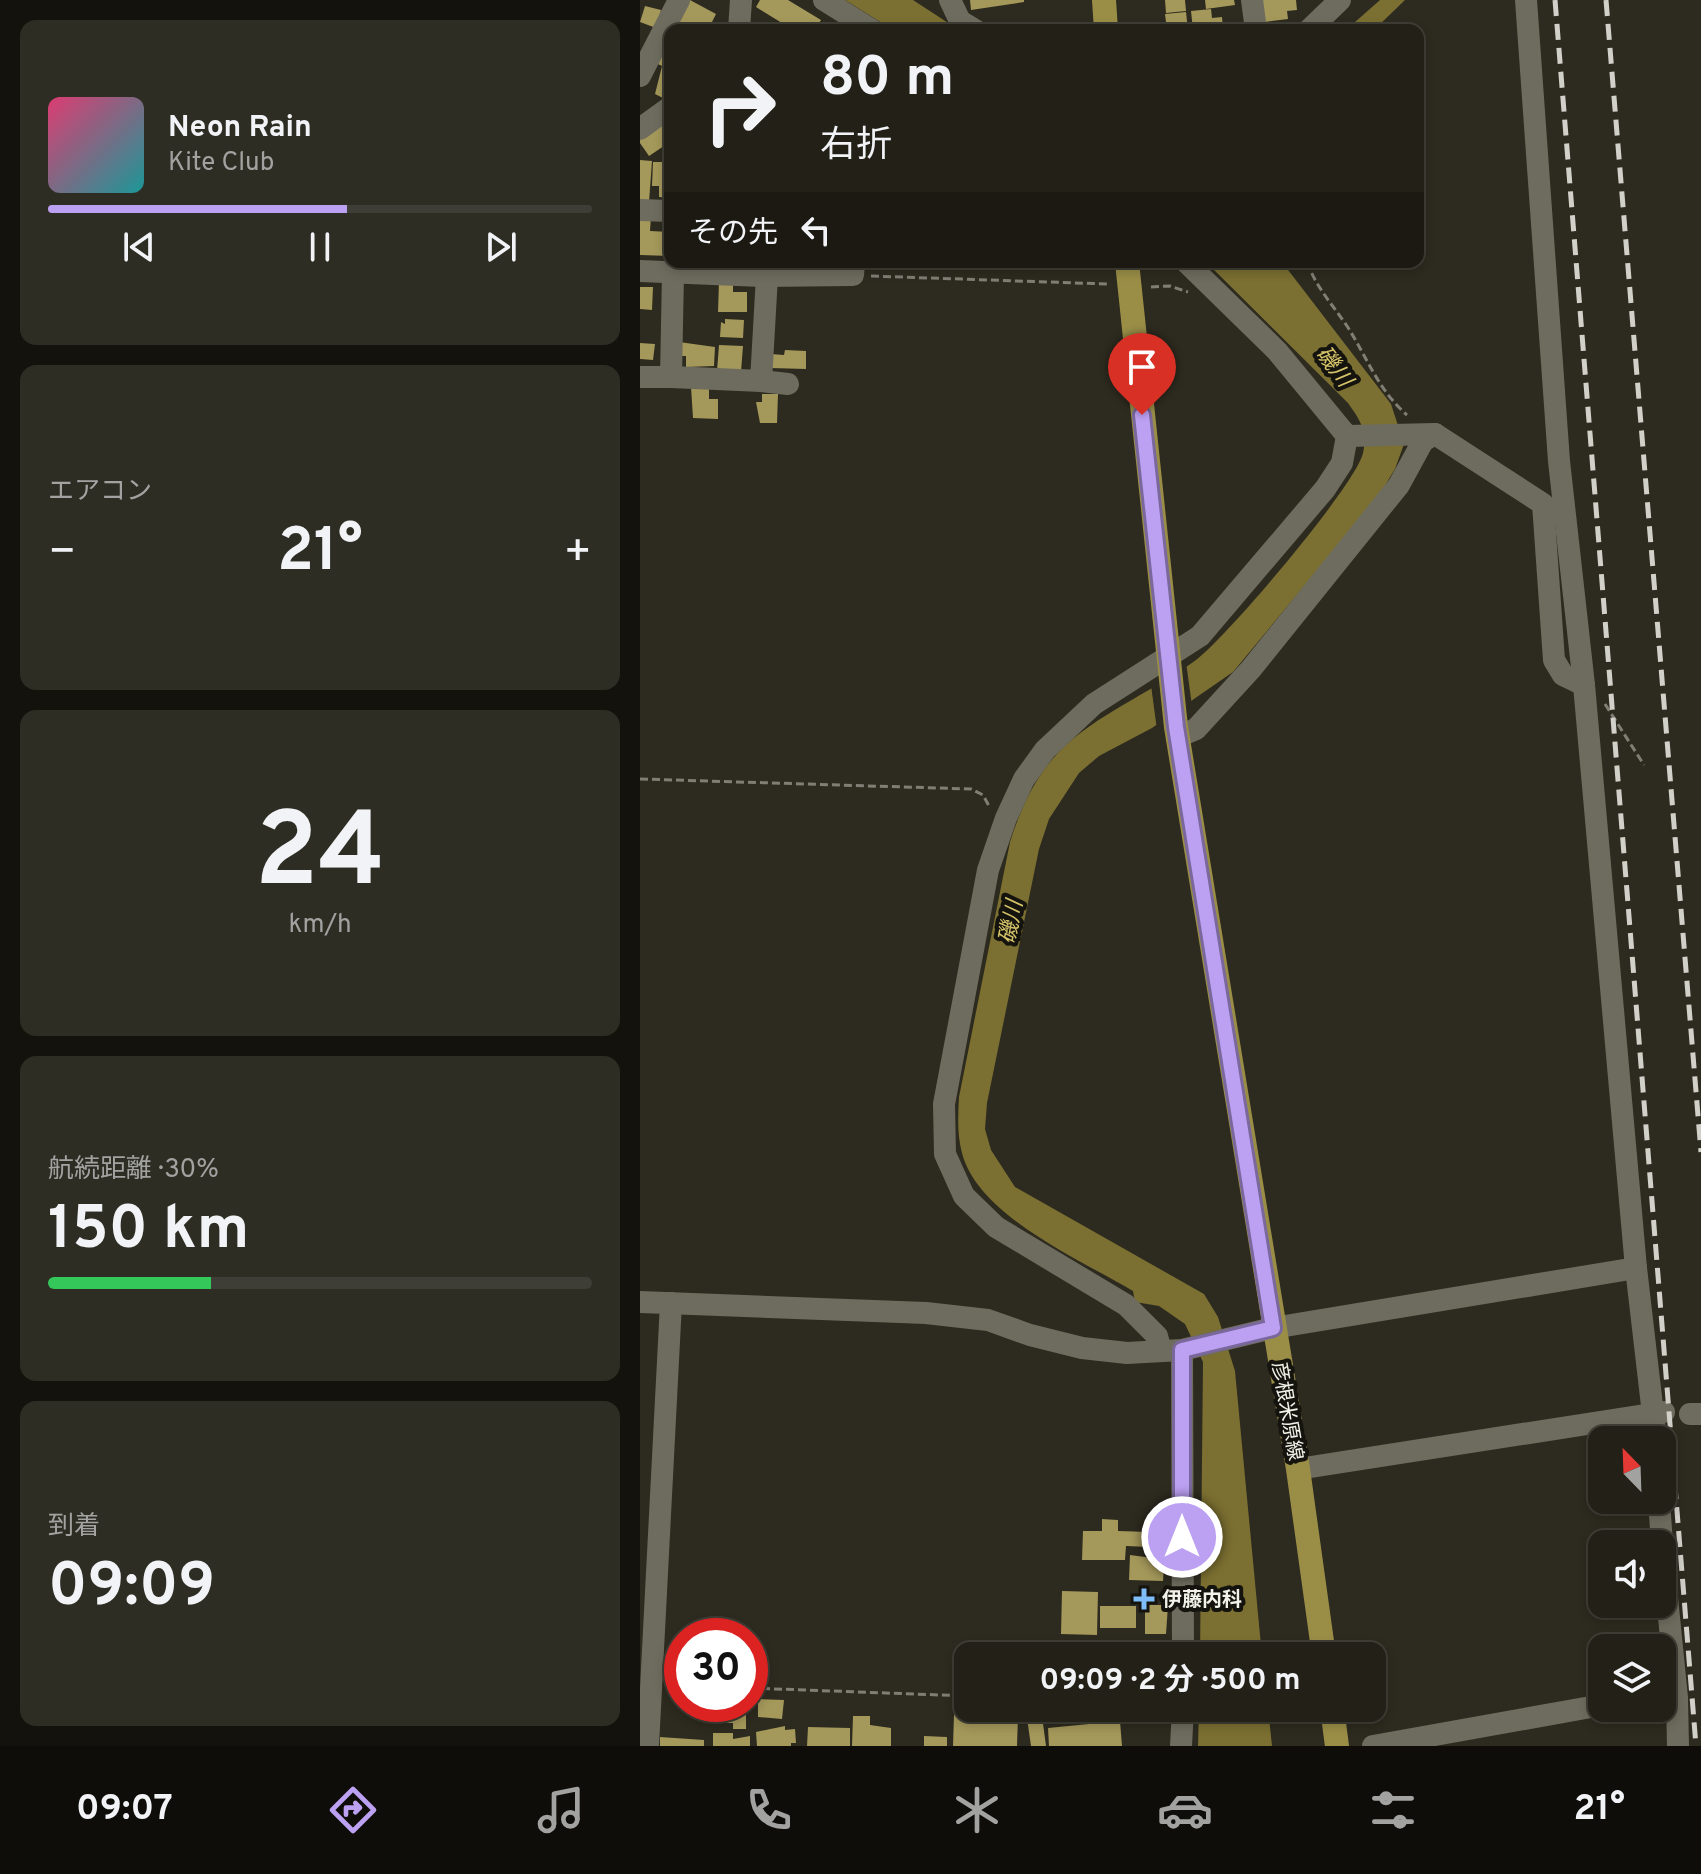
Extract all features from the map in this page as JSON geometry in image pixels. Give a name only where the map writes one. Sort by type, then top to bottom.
[{"type":"main road","points":[[1104,0],[1106,24]]},
{"type":"main road","name":"彦根米原線","points":[[1128,268],[1167,663],[1298,1469],[1322,1642]]},
{"type":"main road","points":[[1334,1722],[1337,1746]]},
{"type":"street","points":[[666,24],[679,0]]},
{"type":"street","points":[[741,0],[743,24]]},
{"type":"street","points":[[824,0],[862,24]]},
{"type":"street","points":[[950,0],[960,21],[965,24]]},
{"type":"street","points":[[1252,0],[1255,24]]},
{"type":"street","points":[[1315,24],[1340,0]]},
{"type":"street","points":[[1526,0],[1559,461],[1584,685],[1636,1268],[1659,1413],[1658,1426]]},
{"type":"street","points":[[642,67],[664,27]]},
{"type":"street","points":[[640,129],[664,111]]},
{"type":"street","points":[[640,210],[664,211]]},
{"type":"street","points":[[640,271],[767,276],[816,268],[854,268]]},
{"type":"street","points":[[1192,268],[1277,351],[1352,436]]},
{"type":"street","points":[[671,377],[673,273]]},
{"type":"street","points":[[761,381],[767,276]]},
{"type":"street","points":[[640,377],[788,384]]},
{"type":"street","points":[[1352,436],[1428,434],[1543,504],[1554,660],[1563,675],[1584,685]]},
{"type":"street","points":[[1177,732],[1196,729],[1251,669],[1399,485],[1428,434]]},
{"type":"street","points":[[1176,1350],[1126,1305],[996,1227],[964,1196],[945,1154],[944,1104],[988,870],[1024,779],[1045,750],[1094,704],[1167,663],[1200,636],[1325,489],[1342,463],[1352,436]]},
{"type":"street","points":[[640,1302],[926,1313],[988,1320],[1082,1348],[1127,1353],[1176,1350],[1273,1328],[1636,1268]]},
{"type":"street","points":[[648,1746],[671,1303]]},
{"type":"street","points":[[1176,1350],[1183,1642]]},
{"type":"street","points":[[1298,1469],[1659,1413]]},
{"type":"street","points":[[1373,1746],[1588,1708]]},
{"type":"street","points":[[1181,1746],[1182,1722]]},
{"type":"street","points":[[1674,1722],[1678,1746]]},
{"type":"path","points":[[854,268],[1107,284]]},
{"type":"path","points":[[1309,268],[1313,279],[1348,327],[1380,385],[1428,434]]},
{"type":"path","points":[[1606,704],[1644,765]]},
{"type":"path","points":[[640,779],[971,789],[983,795],[989,805],[990,832],[996,848]]},
{"type":"path","points":[[768,1689],[954,1695]]},
{"type":"water","points":[[845,0],[913,0],[950,24],[883,24]]},
{"type":"water","points":[[1380,0],[1405,0],[1380,24],[1353,24]]},
{"type":"water","name":"磯川","points":[[1212,268],[1287,268],[1391,404],[1404,444],[1395,469],[1378,497],[1233,672],[1152,728],[1099,756],[1079,773],[1049,819],[1039,849],[987,1103],[985,1129],[991,1150],[1015,1187],[1204,1294],[1218,1317],[1235,1371],[1261,1642],[1200,1642],[1203,1362],[1185,1324],[1159,1306],[1135,1302],[1133,1291],[1034,1234],[988,1197],[972,1176],[962,1153],[958,1125],[959,1097],[1010,842],[1032,788],[1068,743],[1114,710],[1196,660],[1234,623],[1315,527],[1355,470],[1363,453],[1364,438],[1348,403]]},
{"type":"water","points":[[1199,1722],[1269,1722],[1272,1746],[1198,1746]]},
{"type":"pier","points":[[1186,662],[1192,706],[1157,730],[1151,685]]},
{"type":"building","points":[[690,0],[716,14],[711,24],[679,22]]},
{"type":"building","points":[[760,0],[788,0],[821,20],[819,24],[784,24],[756,7]]},
{"type":"building","points":[[970,0],[1024,0],[1024,2],[971,10]]},
{"type":"building","points":[[1165,0],[1185,0],[1186,11],[1166,13]]},
{"type":"building","points":[[1205,0],[1234,0],[1235,5],[1206,9]]},
{"type":"building","points":[[1262,0],[1296,0],[1297,10],[1287,11],[1288,19],[1265,22]]},
{"type":"building","points":[[645,6],[661,10],[656,28],[640,22]]},
{"type":"building","points":[[1211,9],[1212,18],[1222,17],[1223,24],[1192,24],[1191,11]]},
{"type":"building","points":[[1186,12],[1187,24],[1166,24],[1165,14]]},
{"type":"building","points":[[664,52],[664,98],[655,94],[662,66],[658,64]]},
{"type":"building","points":[[660,123],[664,131],[664,146],[649,156],[640,143],[640,136]]},
{"type":"building","points":[[640,160],[652,161],[649,202],[640,201]]},
{"type":"building","points":[[653,162],[664,162],[664,198],[659,197],[659,186],[652,186]]},
{"type":"building","points":[[640,216],[651,216],[650,231],[664,232],[664,256],[640,255]]},
{"type":"building","points":[[719,281],[733,281],[733,292],[747,292],[747,312],[718,312]]},
{"type":"building","points":[[640,287],[653,287],[652,310],[640,309]]},
{"type":"building","points":[[725,319],[744,320],[743,338],[720,337],[721,322],[725,324]]},
{"type":"building","points":[[679,342],[715,347],[714,366],[686,367],[686,356],[679,356]]},
{"type":"building","points":[[640,343],[655,344],[653,360],[640,359]]},
{"type":"building","points":[[719,345],[743,346],[741,372],[717,371]]},
{"type":"building","points":[[785,350],[806,351],[806,369],[770,368],[771,354],[784,355]]},
{"type":"building","points":[[691,387],[709,387],[709,399],[718,399],[718,419],[693,418]]},
{"type":"building","points":[[762,394],[778,394],[777,423],[760,423],[756,402],[762,402]]},
{"type":"building","points":[[1102,1519],[1118,1520],[1118,1531],[1150,1532],[1150,1547],[1126,1546],[1125,1560],[1082,1560],[1083,1531],[1102,1531]]},
{"type":"building","points":[[1130,1555],[1160,1559],[1160,1567],[1164,1567],[1163,1581],[1129,1580]]},
{"type":"building","points":[[1062,1591],[1098,1592],[1097,1635],[1061,1634]]},
{"type":"building","points":[[1145,1605],[1168,1605],[1166,1634],[1145,1634]]},
{"type":"building","points":[[1100,1606],[1136,1606],[1136,1628],[1100,1628]]},
{"type":"building","points":[[768,1699],[784,1700],[782,1719],[768,1718]]},
{"type":"building","points":[[954,1714],[954,1722],[1018,1722],[1017,1746],[953,1746]]},
{"type":"building","points":[[853,1716],[870,1716],[870,1725],[891,1728],[891,1746],[852,1746]]},
{"type":"building","points":[[746,1722],[746,1729],[733,1729],[733,1723],[717,1723]]},
{"type":"building","points":[[1028,1722],[1043,1722],[1046,1746],[1031,1746]]},
{"type":"building","points":[[1120,1722],[1122,1746],[1049,1746],[1048,1728]]},
{"type":"building","points":[[785,1726],[785,1730],[795,1729],[796,1743],[791,1743],[791,1746],[757,1746],[756,1732]]},
{"type":"building","points":[[808,1727],[850,1728],[850,1746],[807,1746]]},
{"type":"building","points":[[713,1733],[733,1733],[733,1739],[750,1736],[750,1746],[713,1746]]},
{"type":"building","points":[[924,1736],[947,1737],[947,1746],[924,1746]]},
{"type":"building","points":[[660,1737],[704,1740],[704,1746],[660,1746]]},
{"type":"railway","points":[[1555,0],[1696,1746]]},
{"type":"railway","points":[[1606,0],[1701,1152]]},
{"type":"place","name":"伊藤内科","points":[[1144,1599]]},
{"type":"route","points":[[1142,415],[1176,727],[1273,1328],[1182,1350],[1182,1537]]}]
